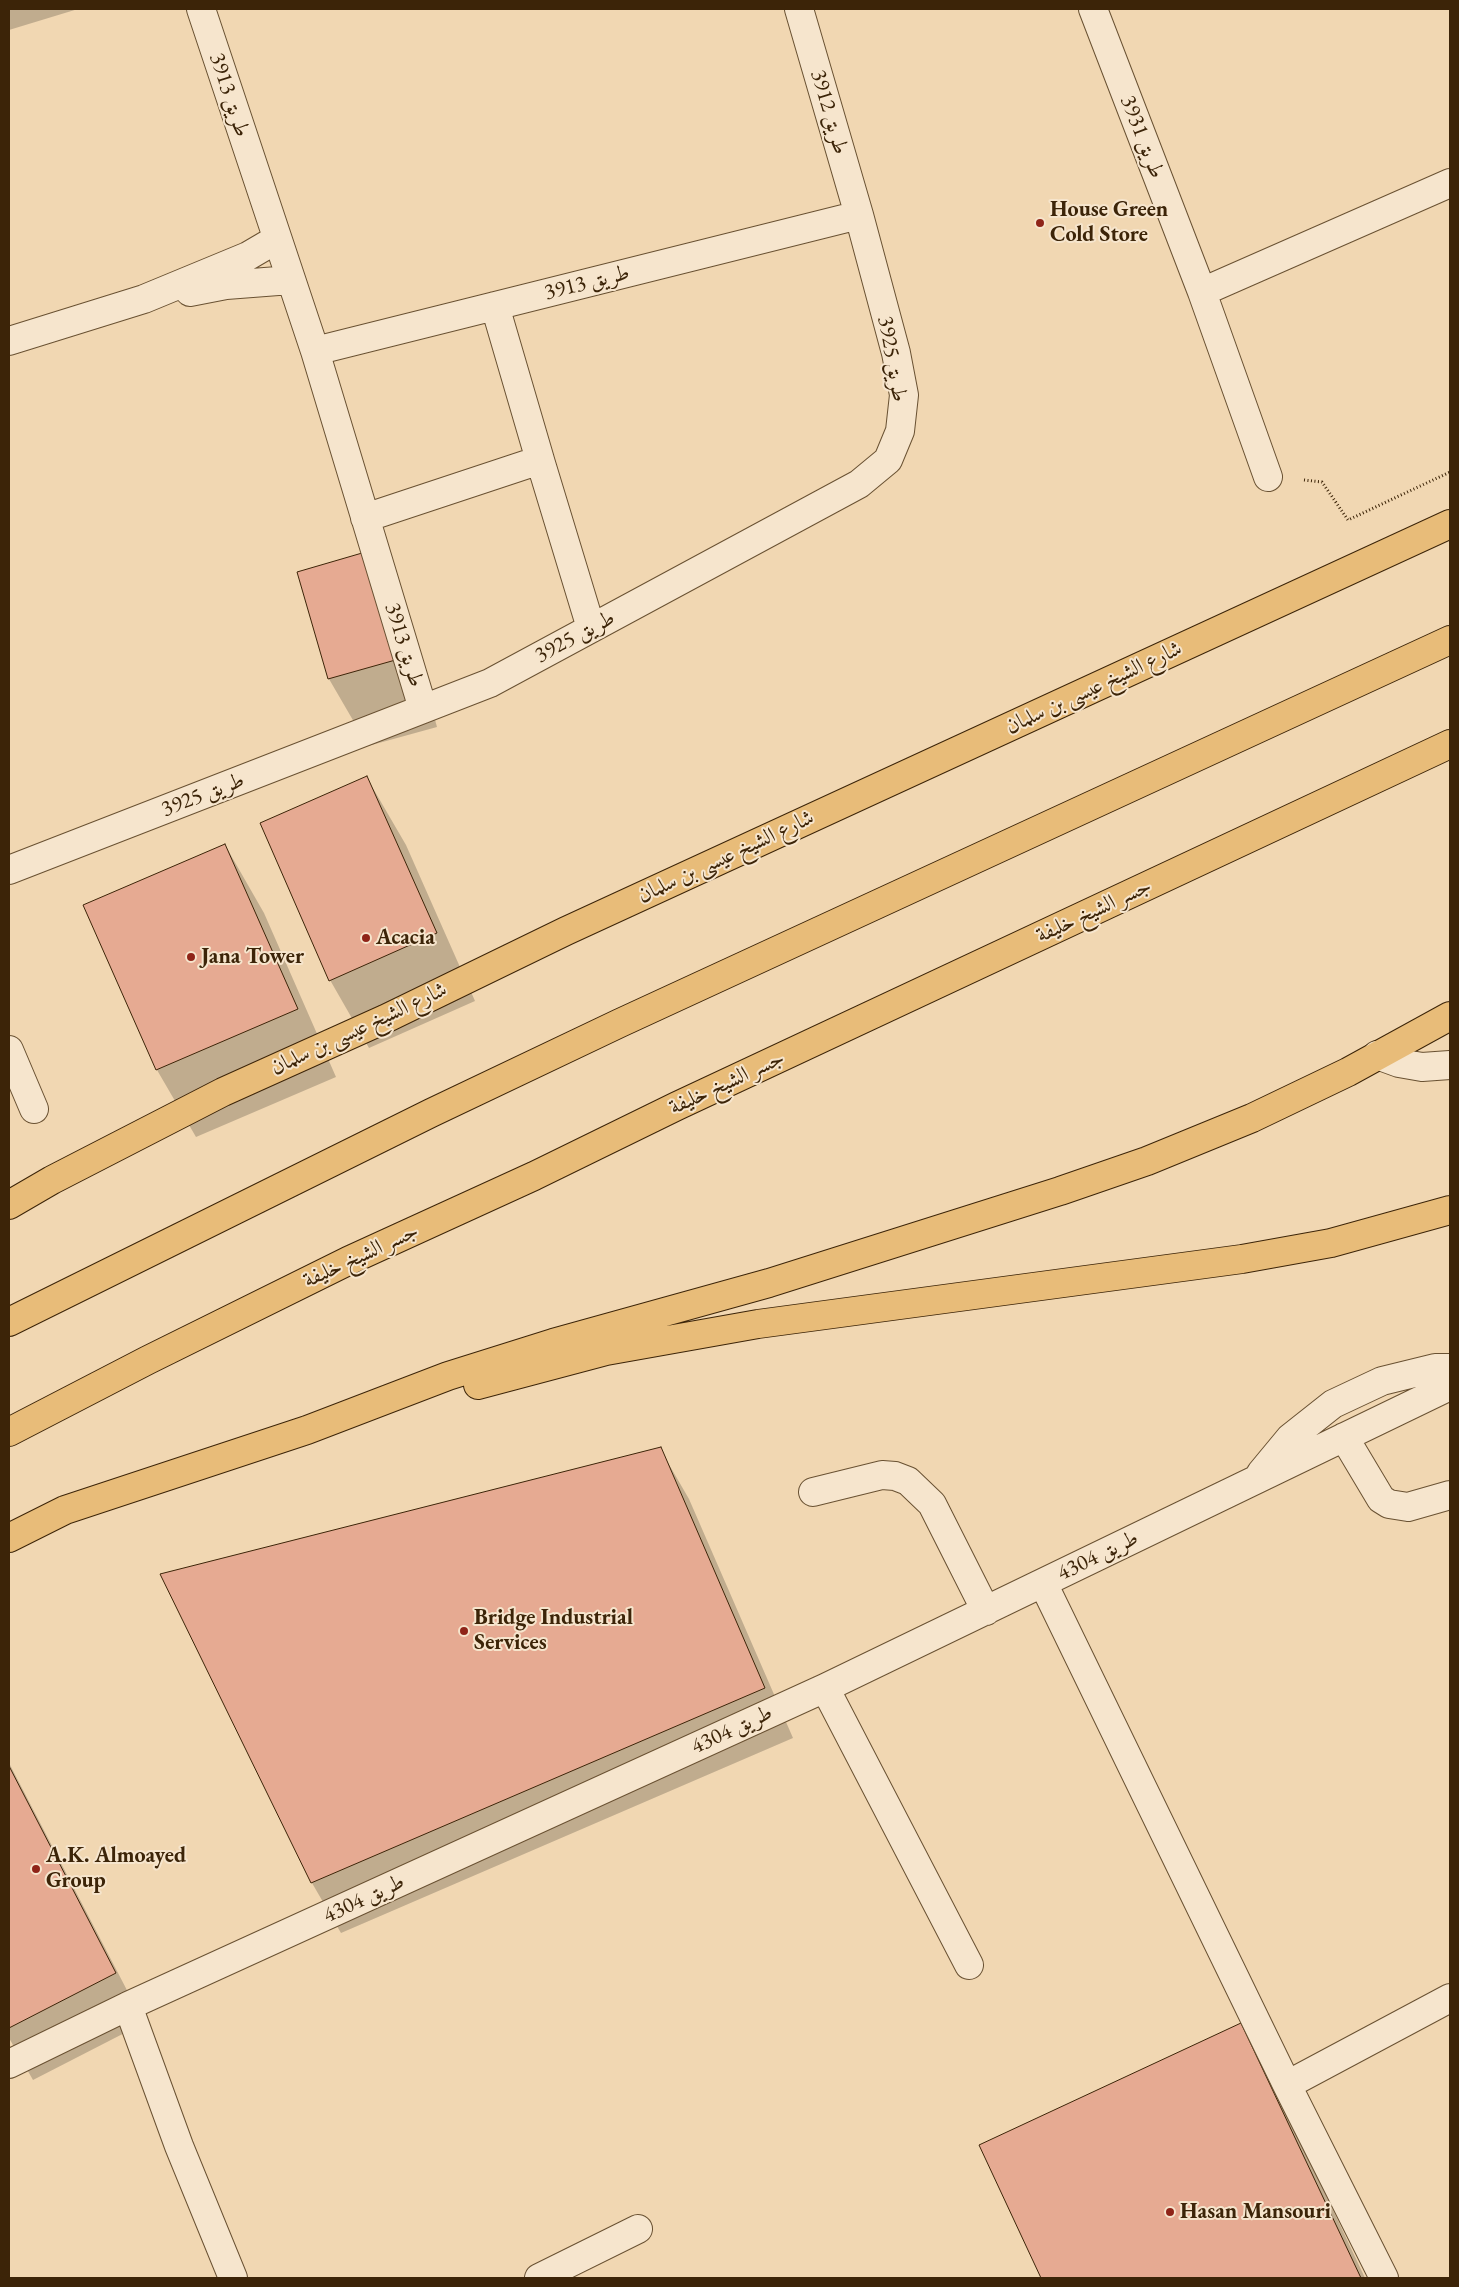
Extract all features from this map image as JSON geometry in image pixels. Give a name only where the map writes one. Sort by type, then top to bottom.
[{"type":"highway","name":"شارع الشيخ عيسى بن سلمان","points":[[9,1205],[52,1180],[223,1092],[385,1019],[566,930],[1450,524]]},
{"type":"highway","points":[[9,1322],[431,1113],[593,1036],[1450,640]]},
{"type":"highway","name":"جسر الشيخ خليفة","points":[[9,1432],[148,1360],[348,1261],[525,1180],[677,1106],[1450,744]]},
{"type":"highway","points":[[9,1538],[65,1510],[308,1430],[448,1376],[553,1343],[769,1284],[1060,1191],[1147,1161],[1252,1118],[1377,1056],[1450,1016]]},
{"type":"highway","points":[[308,1430],[606,1350],[758,1324],[1242,1260],[1331,1242],[1450,1210]]},
{"type":"street","name":"طريق 3913","points":[[201,9],[315,351],[423,709]]},
{"type":"street","name":"طريق 3912","points":[[799,9],[859,215]]},
{"type":"street","name":"طريق 3931","points":[[1093,9],[1202,292],[1268,477]]},
{"type":"street","points":[[1202,292],[1450,183]]},
{"type":"street","name":"طريق 3913","points":[[315,351],[859,215]]},
{"type":"street","name":"طريق 3925","points":[[9,870],[490,683],[859,484],[888,460],[900,432],[904,396],[896,353],[859,215]]},
{"type":"street","points":[[9,341],[144,299],[248,256],[277,239]]},
{"type":"street","points":[[144,299],[226,285],[291,280]]},
{"type":"street","points":[[495,306],[592,628]]},
{"type":"street","points":[[366,518],[540,460]]},
{"type":"street","points":[[9,1050],[34,1109]]},
{"type":"street","points":[[1377,1056],[1399,1063],[1422,1067],[1450,1065]]},
{"type":"street","points":[[1256,1480],[1290,1438],[1333,1404],[1382,1381],[1435,1368],[1450,1368]]},
{"type":"street","name":"طريق 4304","points":[[9,2064],[128,2006],[825,1688],[1450,1386]]},
{"type":"street","points":[[1344,1437],[1381,1499],[1389,1504],[1408,1506],[1450,1495]]},
{"type":"street","points":[[813,1492],[882,1476],[895,1476],[908,1481],[932,1504],[986,1611]]},
{"type":"street","points":[[1043,1583],[1287,2085],[1384,2278]]},
{"type":"street","points":[[825,1688],[969,1965]]},
{"type":"street","points":[[1287,2085],[1450,1998]]},
{"type":"street","points":[[128,2006],[179,2146],[233,2278]]},
{"type":"street","points":[[538,2278],[638,2229]]},
{"type":"path","points":[[1268,477],[1322,482],[1348,520],[1450,472]]},
{"type":"building","points":[[369,551],[399,659],[328,679],[297,572]]},
{"type":"building","points":[[367,776],[437,933],[329,981],[260,823]]},
{"type":"building","name":"Jana Tower","points":[[225,844],[298,1009],[156,1070],[83,905]]},
{"type":"building","name":"Bridge Industrial Services","points":[[661,1447],[765,1688],[311,1883],[160,1574]]},
{"type":"building","name":"A.K. Almoayed Group","points":[[9,1766],[116,1973],[9,2028]]},
{"type":"building","name":"Hasan Mansouri","points":[[1241,2023],[1361,2278],[1041,2278],[979,2145]]},
{"type":"place","name":"House Green Cold Store","points":[[1040,223]]},
{"type":"place","name":"Acacia","points":[[366,938]]},
{"type":"place","name":"Jana Tower","points":[[191,957]]},
{"type":"place","name":"Bridge Industrial Services","points":[[464,1631]]},
{"type":"place","name":"A.K. Almoayed Group","points":[[36,1869]]},
{"type":"place","name":"Hasan Mansouri","points":[[1170,2212]]}]
